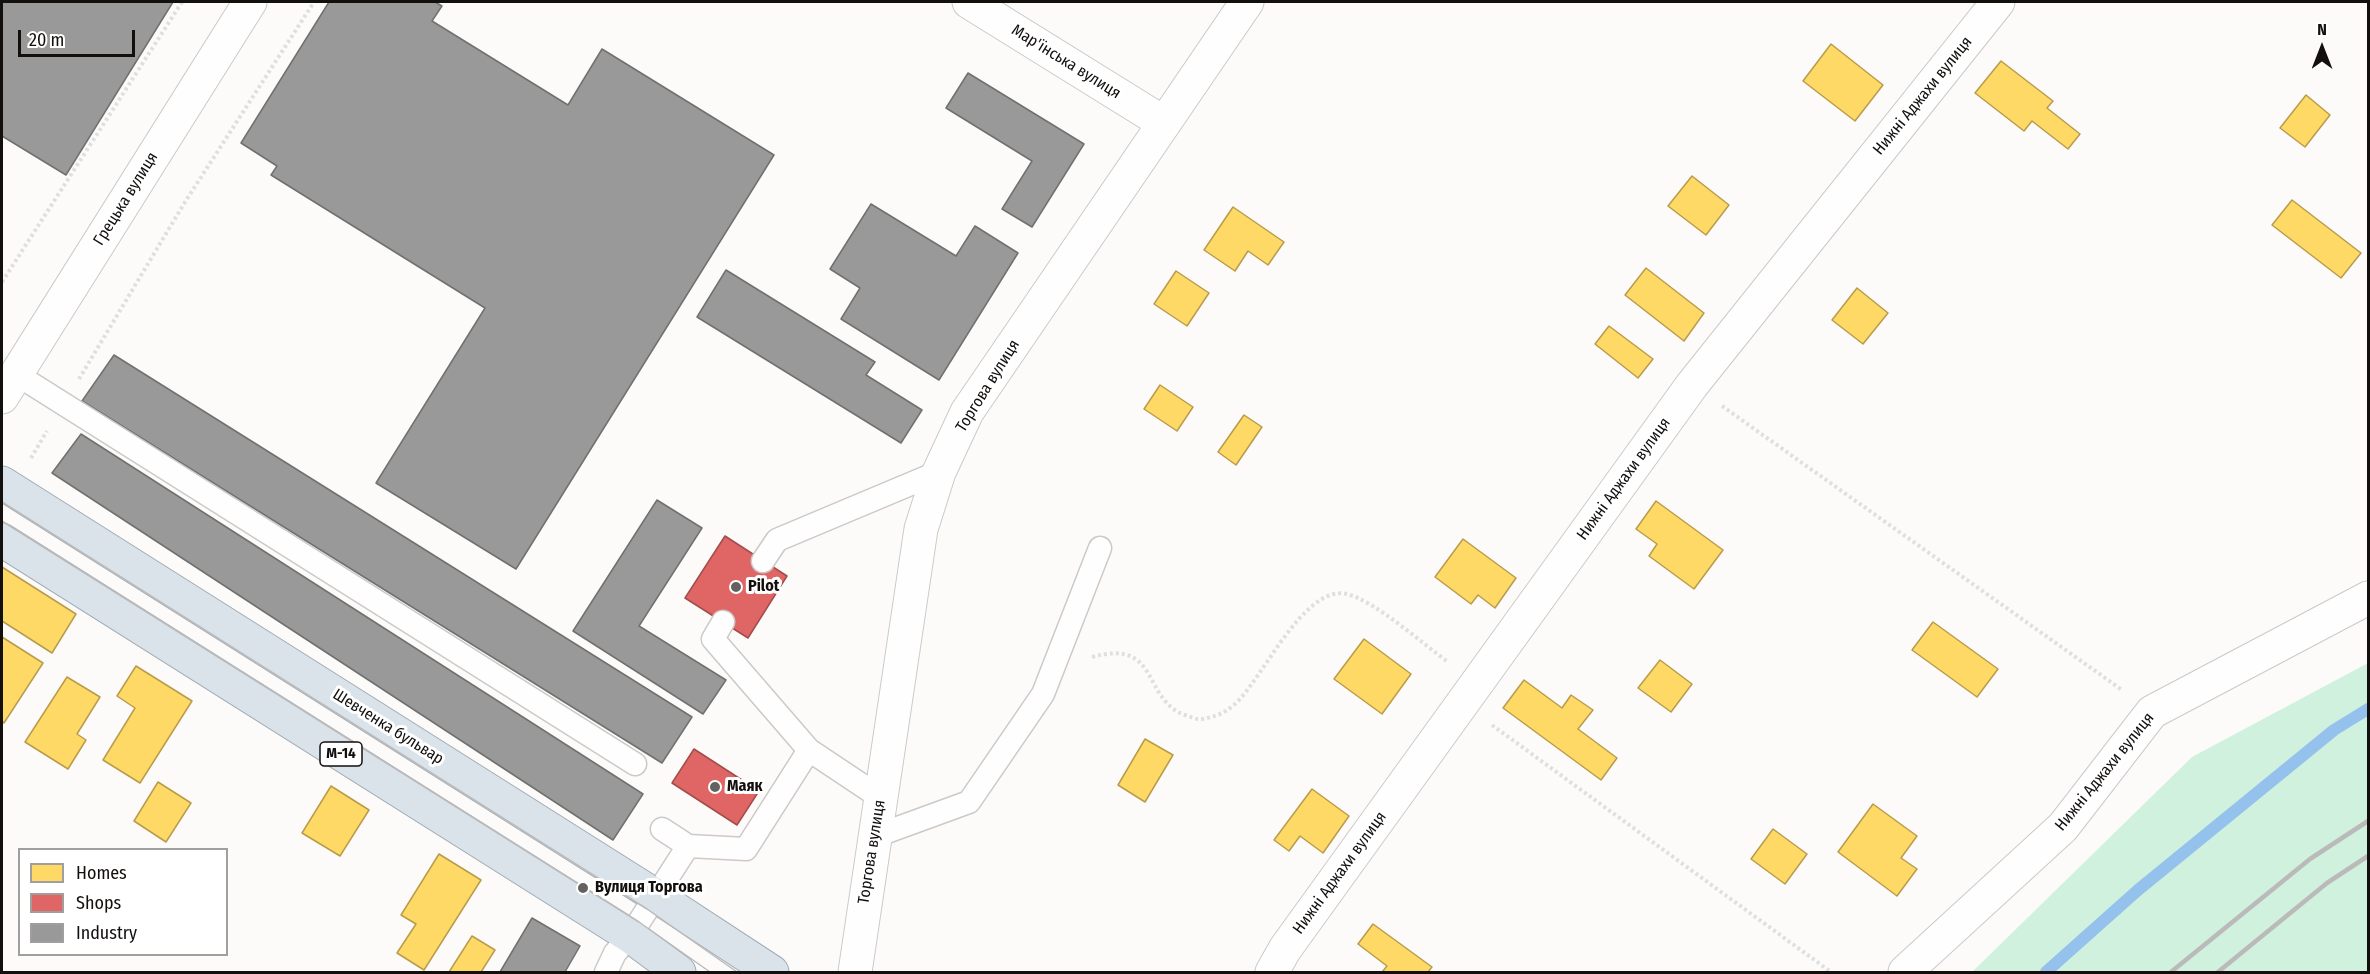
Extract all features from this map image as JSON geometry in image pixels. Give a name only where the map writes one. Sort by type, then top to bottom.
[{"type":"highway","name":"Шевченка бульвар","points":[[7,487],[656,896],[772,972]]},
{"type":"highway","name":"М-14","points":[[2,540],[630,936],[679,972]]},
{"type":"street","name":"Грецька вулиця","points":[[9,385],[250,2]]},
{"type":"street","name":"Мар'їнська вулиця","points":[[969,2],[1164,123]]},
{"type":"street","name":"Торгова вулиця","points":[[855,972],[873,837],[881,798],[921,529],[939,472],[968,412],[1247,2]]},
{"type":"street","name":"Нижні Аджахи вулиця","points":[[1272,972],[1285,949],[1692,385],[1998,2]]},
{"type":"street","name":"Нижні Аджахи вулиця","points":[[1905,972],[2063,827],[2152,712],[2368,598]]},
{"type":"lane","points":[[9,385],[64,404],[635,764]]},
{"type":"lane","points":[[764,561],[777,540],[939,472]]},
{"type":"lane","points":[[873,837],[969,802],[1043,694],[1100,548]]},
{"type":"lane","points":[[723,622],[713,639],[809,750],[881,798]]},
{"type":"lane","points":[[662,829],[688,846],[746,849],[809,750]]},
{"type":"lane","points":[[606,972],[615,953],[630,936],[688,846]]},
{"type":"path","points":[[2,282],[182,2]]},
{"type":"path","points":[[7,487],[64,404],[185,202],[314,2]]},
{"type":"path","points":[[1692,385],[2152,712]]},
{"type":"path","points":[[1086,659],[1107,653],[1131,656],[1146,667],[1163,699],[1178,712],[1198,719],[1217,716],[1235,704],[1300,618],[1328,595],[1345,593],[1363,600],[1470,693],[1831,972]]},
{"type":"green space","points":[[2368,663],[2368,972],[1972,972],[2192,757]]},
{"type":"building: Homes","points":[[1831,44],[1883,85],[1855,121],[1803,81]]},
{"type":"building: Homes","points":[[2001,61],[2053,101],[2047,108],[2080,134],[2068,149],[2032,121],[2024,131],[1975,93]]},
{"type":"building: Homes","points":[[2306,95],[2330,115],[2305,147],[2280,128]]},
{"type":"building: Homes","points":[[1692,176],[1729,205],[1706,235],[1668,206]]},
{"type":"building: Homes","points":[[2292,200],[2361,253],[2341,278],[2272,225]]},
{"type":"building: Homes","points":[[1233,207],[1284,242],[1268,265],[1248,251],[1235,271],[1204,250]]},
{"type":"building: Homes","points":[[1646,268],[1704,313],[1684,341],[1625,295]]},
{"type":"building: Homes","points":[[1176,271],[1209,293],[1187,326],[1154,304]]},
{"type":"building: Homes","points":[[1857,288],[1888,313],[1863,344],[1832,320]]},
{"type":"building: Homes","points":[[1609,326],[1653,359],[1638,378],[1595,344]]},
{"type":"building: Homes","points":[[1160,385],[1193,407],[1177,431],[1144,409]]},
{"type":"building: Homes","points":[[1244,415],[1262,427],[1236,465],[1218,452]]},
{"type":"building: Homes","points":[[1656,501],[1723,550],[1694,589],[1649,556],[1657,544],[1636,529]]},
{"type":"building: Homes","points":[[1463,539],[1516,578],[1495,608],[1478,595],[1471,604],[1435,577]]},
{"type":"building: Homes","points":[[2,567],[76,614],[52,653],[2,621]]},
{"type":"building: Homes","points":[[1933,622],[1998,669],[1977,697],[1912,650]]},
{"type":"building: Homes","points":[[2,637],[43,663],[4,723],[2,721]]},
{"type":"building: Homes","points":[[1364,639],[1411,674],[1382,714],[1334,679]]},
{"type":"building: Homes","points":[[1660,660],[1692,684],[1671,712],[1638,688]]},
{"type":"building: Homes","points":[[136,666],[192,701],[140,783],[103,760],[135,708],[117,696]]},
{"type":"building: Homes","points":[[67,677],[100,697],[77,734],[86,740],[68,769],[25,742]]},
{"type":"building: Homes","points":[[1524,680],[1562,708],[1571,695],[1593,710],[1578,729],[1617,758],[1601,780],[1503,708]]},
{"type":"building: Homes","points":[[1145,739],[1173,755],[1145,802],[1118,785]]},
{"type":"building: Homes","points":[[158,782],[191,803],[166,842],[134,821]]},
{"type":"building: Homes","points":[[331,786],[369,810],[340,856],[302,833]]},
{"type":"building: Homes","points":[[1312,789],[1349,816],[1323,853],[1300,836],[1289,851],[1274,840]]},
{"type":"building: Homes","points":[[1873,804],[1917,836],[1901,858],[1917,869],[1897,896],[1838,852]]},
{"type":"building: Homes","points":[[1773,829],[1807,854],[1785,884],[1751,859]]},
{"type":"building: Homes","points":[[439,854],[481,880],[424,970],[397,953],[416,924],[401,915]]},
{"type":"building: Homes","points":[[1373,924],[1432,967],[1428,972],[1382,972],[1387,966],[1358,944]]},
{"type":"building: Homes","points":[[472,936],[495,950],[481,972],[449,972]]},
{"type":"building: Shops","points":[[725,536],[787,576],[748,638],[685,598]]},
{"type":"building: Shops","points":[[694,749],[759,791],[737,825],[672,783]]},
{"type":"building: Industry","points":[[2,2],[173,2],[66,175],[2,136]]},
{"type":"building: Industry","points":[[329,2],[435,2],[442,6],[432,21],[568,105],[602,49],[774,155],[516,569],[376,483],[485,308],[271,175],[277,166],[241,143]]},
{"type":"building: Industry","points":[[968,73],[1084,144],[1032,227],[1002,209],[1032,161],[946,108]]},
{"type":"building: Industry","points":[[871,204],[956,256],[975,226],[1018,253],[939,380],[841,319],[860,288],[830,269]]},
{"type":"building: Industry","points":[[726,270],[875,362],[866,375],[922,410],[901,443],[697,317]]},
{"type":"building: Industry","points":[[114,355],[692,717],[662,763],[82,401]]},
{"type":"building: Industry","points":[[81,434],[643,794],[613,840],[52,473]]},
{"type":"building: Industry","points":[[657,500],[702,528],[639,626],[726,680],[703,714],[573,631]]},
{"type":"building: Industry","points":[[532,918],[580,946],[565,972],[500,972]]},
{"type":"waterway","points":[[2046,972],[2138,890],[2334,730],[2368,709]]},
{"type":"tram line","points":[[2,502],[647,909],[737,972]]},
{"type":"tram line","points":[[2,521],[639,922],[710,972]]},
{"type":"railway","points":[[2171,972],[2310,859],[2368,821]]},
{"type":"railway","points":[[2218,972],[2327,883],[2368,856]]},
{"type":"place","name":"Pilot","points":[[736,587]]},
{"type":"place","name":"Маяк","points":[[715,787]]},
{"type":"place","name":"Вулиця Торгова","points":[[583,888]]}]
